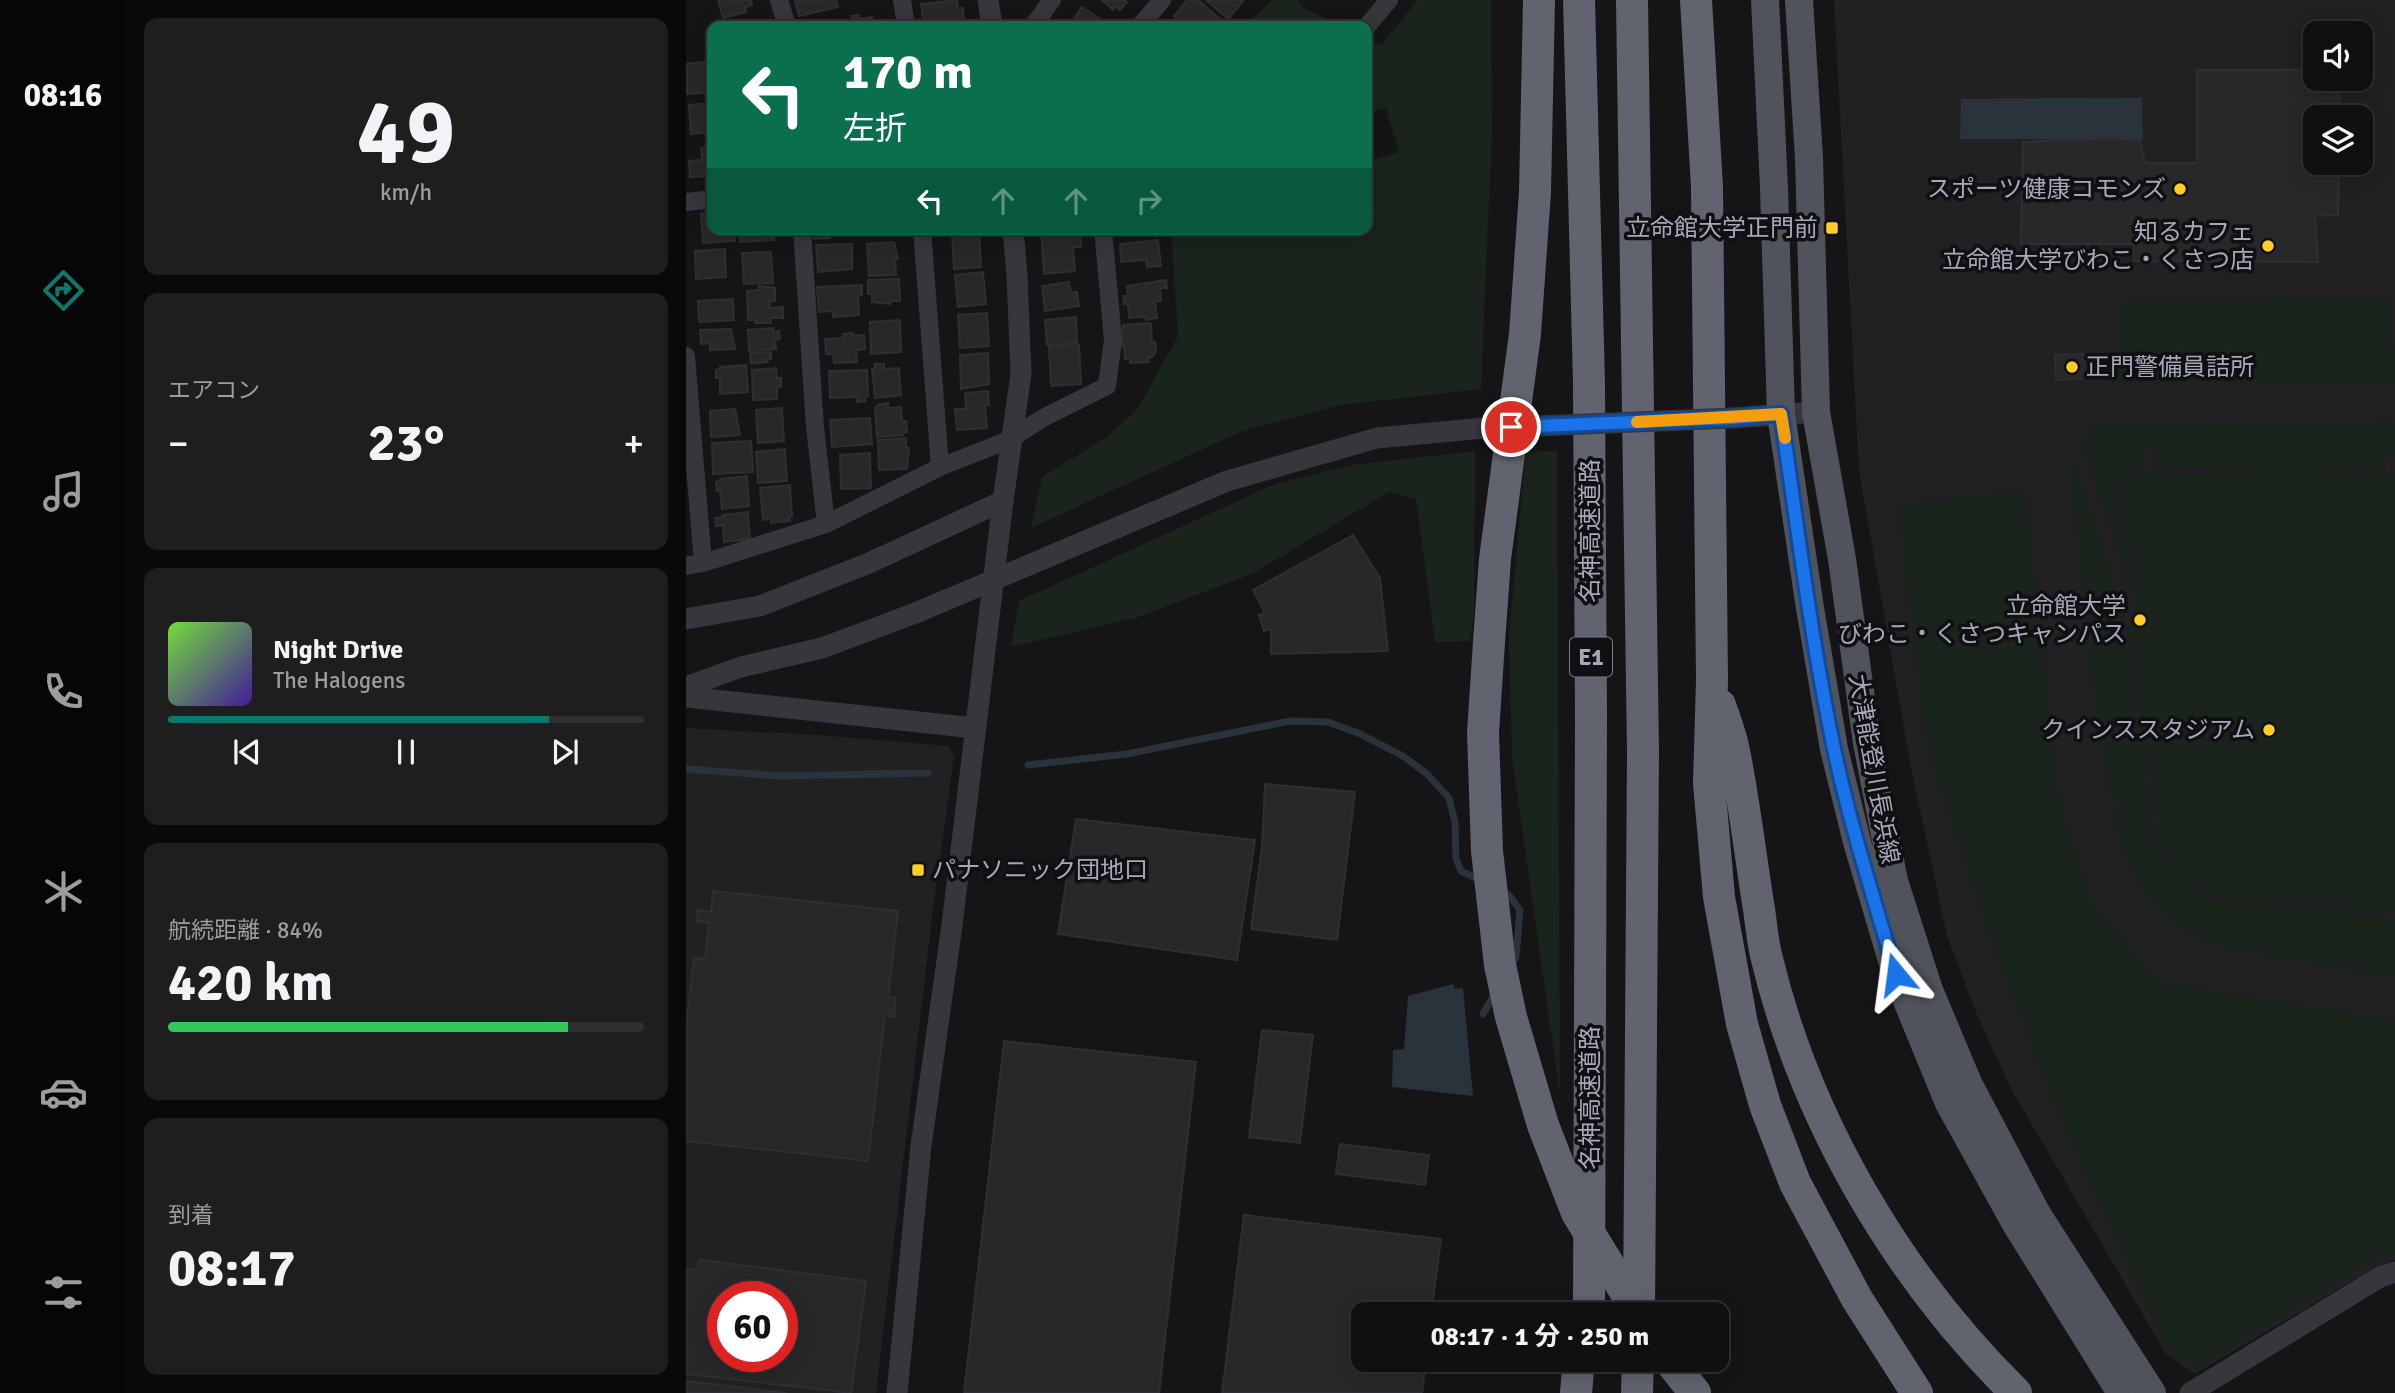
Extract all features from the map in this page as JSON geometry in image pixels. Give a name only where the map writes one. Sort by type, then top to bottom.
[{"type":"highway","points":[[1539,0],[1535,192],[1525,334],[1495,559],[1483,733],[1487,851],[1500,965],[1511,1017],[1543,1125],[1577,1213],[1632,1302]]},
{"type":"highway","name":"名神高速道路","points":[[1579,0],[1589,396],[1591,700],[1588,1302]]},
{"type":"highway","name":"名神高速道路","points":[[1632,0],[1643,752],[1639,1302]]},
{"type":"highway","points":[[1696,0],[1707,187],[1712,680],[1709,783],[1719,897],[1742,1024],[1765,1105],[1795,1183],[1857,1299],[1917,1393]]},
{"type":"highway","points":[[1712,680],[1734,748],[1766,954],[1788,1030],[1840,1153],[1895,1247],[1930,1297],[1984,1362],[2016,1393]]},
{"type":"highway","points":[[1576,1393],[1578,1372]]},
{"type":"highway","points":[[1586,1393],[1587,1372]]},
{"type":"highway","points":[[1637,1372],[1637,1393]]},
{"type":"highway","points":[[1679,1372],[1695,1393]]},
{"type":"main road","name":"大津能登川長浜線","points":[[1765,0],[1781,414],[1834,749],[1857,842],[1896,974],[1949,1103],[2016,1224],[2121,1393]]},
{"type":"main road","name":"大津能登川長浜線","points":[[1799,0],[1809,158],[1816,412],[1842,559],[1867,743],[1894,881],[1929,990],[1968,1083],[2037,1214],[2152,1393]]},
{"type":"street","points":[[779,0],[785,21]]},
{"type":"street","points":[[902,0],[905,21]]},
{"type":"street","points":[[988,0],[991,21]]},
{"type":"street","points":[[1037,21],[1052,0]]},
{"type":"street","points":[[1144,21],[1162,0]]},
{"type":"street","points":[[1371,21],[1389,0]]},
{"type":"street","points":[[686,202],[707,200]]},
{"type":"street","points":[[802,235],[815,427],[825,524]]},
{"type":"street","points":[[922,235],[940,467]]},
{"type":"street","points":[[898,1393],[921,1146],[952,925],[1021,374],[1014,235]]},
{"type":"street","points":[[686,356],[695,564],[825,524],[940,467],[1011,439],[1041,419],[1107,386],[1113,340],[1104,235]]},
{"type":"street","points":[[686,687],[741,667],[822,648],[918,612],[1227,481],[1377,438],[1484,428],[1816,412]]},
{"type":"street","points":[[686,619],[760,606],[869,564],[1003,501]]},
{"type":"street","points":[[686,696],[975,728]]},
{"type":"street","points":[[2190,1393],[2380,1277],[2395,1272]]},
{"type":"shaded area","points":[[1272,0],[1298,0],[1304,8],[1331,21],[1250,21]]},
{"type":"shaded area","points":[[1418,0],[1491,0],[1492,132],[1481,389],[1340,405],[1240,432],[1031,528],[1042,477],[1105,438],[1137,410],[1178,336],[1171,235],[1372,235],[1372,160],[1399,152],[1386,108],[1372,112],[1372,41],[1381,45]]},
{"type":"shaded area","name":"立命館大学 びわこ・くさつキャンパス","points":[[1834,0],[2395,0],[2395,1260],[2369,1271],[2195,1374],[2166,1354],[2010,1087],[1977,1015],[1947,936],[1911,768],[1859,471]]},
{"type":"shaded area","points":[[2142,98],[2143,139],[1960,139],[1961,99]]},
{"type":"shaded area","points":[[2390,298],[2390,344],[2395,344],[2395,381],[2116,383],[2116,366],[2121,365],[2121,300]]},
{"type":"shaded area","points":[[2395,421],[2395,454],[2385,454],[2386,472],[2155,466],[2155,451],[2143,450],[2141,466],[2119,484],[2134,599],[2131,598],[2083,450],[2085,437],[2093,428],[2102,424]]},
{"type":"shaded area","points":[[1475,451],[1474,612],[1470,641],[1435,642],[1416,499],[1389,492],[1254,573],[1136,618],[1011,647],[1019,601],[1275,484],[1351,465]]},
{"type":"shaded area","points":[[1526,451],[1557,451],[1560,1095],[1512,757],[1509,635]]},
{"type":"shaded area","points":[[2069,463],[2075,464],[2125,619],[2122,623],[2155,839],[2164,860],[2185,884],[2216,898],[2395,918],[2395,978],[2232,950],[2208,943],[2186,932],[2168,918],[2138,881],[2119,838],[2113,814],[2120,812],[2115,790],[2109,791],[2090,668]]},
{"type":"shaded area","name":"クインススタジアム","points":[[2139,470],[2395,474],[2395,912],[2219,894],[2191,883],[2169,859],[2160,837],[2127,623],[2138,605],[2124,485]]},
{"type":"shaded area","points":[[2026,489],[2059,797],[2091,902],[2159,981],[2395,1020],[2395,1254],[2374,1260],[2194,1370],[2168,1352],[2059,1116],[1989,938],[1926,749],[1897,504]]},
{"type":"shaded area","points":[[686,728],[949,746],[954,757],[933,910],[876,1393],[686,1393]]},
{"type":"shaded area","points":[[1453,984],[1455,989],[1463,988],[1473,1096],[1392,1087],[1393,1050],[1404,1049],[1408,996]]},
{"type":"building","points":[[718,0],[751,0],[752,5],[745,7],[746,12],[723,18]]},
{"type":"building","points":[[795,0],[836,0],[838,7],[799,16]]},
{"type":"building","points":[[957,0],[958,9],[963,8],[964,21],[923,21],[921,4]]},
{"type":"building","points":[[1102,0],[1127,2],[1120,10],[1116,6],[1113,10]]},
{"type":"building","points":[[1187,0],[1198,0],[1219,18],[1216,21],[1180,21],[1174,16]]},
{"type":"building","points":[[1206,0],[1244,0],[1228,19]]},
{"type":"building","points":[[1082,7],[1103,21],[1072,21]]},
{"type":"building","points":[[859,15],[860,19],[872,17],[872,21],[845,21],[852,20],[851,16]]},
{"type":"building","points":[[707,62],[707,92],[687,94],[686,64]]},
{"type":"building","name":"スポーツ健康コモンズ","points":[[2197,70],[2303,70],[2303,91],[2340,91],[2339,105],[2303,105],[2303,175],[2339,175],[2338,215],[2315,216],[2318,262],[2134,261],[2134,244],[2021,244],[2023,142],[2109,138],[2140,140],[2145,163],[2197,163]]},
{"type":"building","points":[[707,103],[707,132],[691,134],[689,105]]},
{"type":"building","points":[[707,147],[707,176],[690,177],[689,161],[702,160],[701,148]]},
{"type":"building","points":[[707,213],[707,235],[734,235],[735,241],[703,243],[701,214]]},
{"type":"building","points":[[739,235],[774,235],[774,240],[740,242]]},
{"type":"building","points":[[814,235],[830,235],[830,238],[814,239]]},
{"type":"building","points":[[952,235],[979,235],[981,267],[954,269]]},
{"type":"building","points":[[1041,235],[1080,235],[1081,247],[1073,247],[1075,271],[1044,274]]},
{"type":"building","points":[[1158,240],[1161,266],[1147,267],[1146,260],[1121,262],[1120,244]]},
{"type":"building","points":[[894,242],[898,259],[895,260],[896,275],[869,276],[867,244]]},
{"type":"building","points":[[852,244],[852,269],[818,272],[816,245]]},
{"type":"building","points":[[725,249],[726,277],[696,279],[695,251]]},
{"type":"building","points":[[771,252],[773,283],[744,284],[742,253]]},
{"type":"building","points":[[983,272],[986,304],[958,307],[955,275]]},
{"type":"building","points":[[899,279],[900,301],[890,301],[890,304],[872,302],[872,294],[868,294],[868,280]]},
{"type":"building","points":[[1166,280],[1167,288],[1160,288],[1161,301],[1155,301],[1157,318],[1129,318],[1128,304],[1124,304],[1123,296],[1128,296],[1127,286]]},
{"type":"building","points":[[1069,282],[1071,293],[1077,292],[1079,306],[1045,311],[1042,286]]},
{"type":"building","points":[[862,285],[862,295],[858,295],[859,315],[833,317],[833,311],[819,312],[817,287]]},
{"type":"building","points":[[759,286],[775,288],[775,301],[770,301],[770,308],[783,307],[783,318],[770,318],[771,323],[748,320],[747,291],[759,290]]},
{"type":"building","points":[[733,299],[734,320],[699,322],[698,301]]},
{"type":"building","points":[[987,313],[989,346],[960,348],[958,315]]},
{"type":"building","points":[[1076,317],[1077,343],[1047,345],[1045,320]]},
{"type":"building","points":[[900,320],[901,352],[871,354],[870,322]]},
{"type":"building","points":[[1151,323],[1152,342],[1155,342],[1156,351],[1148,358],[1149,362],[1130,363],[1130,359],[1125,359],[1122,346],[1123,325]]},
{"type":"building","points":[[773,328],[773,332],[779,331],[780,339],[775,340],[776,349],[749,351],[748,330]]},
{"type":"building","points":[[731,329],[735,349],[710,350],[710,343],[701,344],[700,330]]},
{"type":"building","points":[[853,333],[853,336],[864,335],[865,349],[856,350],[857,362],[834,363],[833,354],[826,354],[825,339],[843,338],[843,334]]},
{"type":"building","points":[[1079,345],[1081,384],[1051,386],[1049,347]]},
{"type":"building","points":[[771,352],[768,362],[751,364],[750,353]]},
{"type":"building","points":[[988,353],[989,384],[961,389],[960,355]]},
{"type":"building","name":"正門警備員詰所","points":[[2088,354],[2089,378],[2056,380],[2055,355]]},
{"type":"building","points":[[875,364],[884,364],[884,369],[899,368],[901,395],[875,398],[872,369],[875,369]]},
{"type":"building","points":[[746,365],[748,392],[720,394],[720,378],[716,378],[716,370],[720,367]]},
{"type":"building","points":[[776,368],[777,378],[781,378],[777,399],[753,400],[752,370]]},
{"type":"building","points":[[867,370],[868,396],[865,401],[857,402],[857,397],[830,398],[829,371]]},
{"type":"building","points":[[988,391],[989,405],[985,405],[987,428],[957,430],[955,409],[966,409],[965,393]]},
{"type":"building","points":[[888,403],[888,408],[901,407],[902,421],[906,421],[907,432],[903,435],[877,437],[875,408]]},
{"type":"building","points":[[782,408],[784,441],[758,443],[756,410]]},
{"type":"building","points":[[735,409],[740,435],[711,437],[710,411]]},
{"type":"building","points":[[870,418],[872,444],[832,447],[830,420]]},
{"type":"building","points":[[906,438],[906,448],[909,448],[907,469],[879,470],[878,440]]},
{"type":"building","points":[[751,441],[753,472],[713,474],[712,443]]},
{"type":"building","points":[[785,449],[787,481],[758,483],[756,452]]},
{"type":"building","points":[[870,453],[871,488],[841,489],[840,455]]},
{"type":"building","points":[[747,476],[749,506],[722,509],[720,490],[717,491],[716,482],[720,479]]},
{"type":"building","points":[[790,485],[790,521],[771,523],[771,519],[763,520],[760,488]]},
{"type":"building","points":[[748,512],[750,539],[724,542],[723,525],[716,526],[715,518]]},
{"type":"building","points":[[1353,535],[1380,578],[1388,651],[1271,654],[1271,629],[1264,631],[1259,615],[1265,613],[1253,590]]},
{"type":"building","points":[[1265,784],[1355,792],[1337,940],[1251,929],[1262,847]]},
{"type":"building","points":[[1076,819],[1255,840],[1237,960],[1058,934]]},
{"type":"building","points":[[713,891],[898,911],[888,997],[896,998],[894,1017],[885,1015],[868,1161],[686,1141],[686,1028],[694,958],[705,959],[709,923],[697,921],[698,910],[711,912]]},
{"type":"building","points":[[1262,1030],[1313,1035],[1300,1143],[1249,1137]]},
{"type":"building","points":[[1004,1041],[1196,1062],[1159,1393],[964,1393]]},
{"type":"building","points":[[1340,1144],[1429,1155],[1425,1185],[1336,1174]]},
{"type":"building","points":[[1244,1215],[1441,1239],[1433,1302],[1351,1302],[1351,1372],[1425,1372],[1422,1393],[1222,1393]]},
{"type":"building","points":[[700,1260],[866,1281],[851,1393],[686,1374],[686,1268],[697,1270]]},
{"type":"building","points":[[686,1381],[787,1393],[686,1393]]},
{"type":"waterway","points":[[1028,765],[1127,754],[1290,721],[1328,722],[1358,733],[1403,756],[1427,774],[1449,798],[1455,822],[1456,859],[1461,871],[1482,881]]},
{"type":"waterway","points":[[686,769],[780,776],[928,773]]},
{"type":"waterway","points":[[1502,891],[1509,895],[1520,910],[1516,957],[1512,965]]},
{"type":"waterway","points":[[1483,1014],[1495,993]]},
{"type":"slow traffic","points":[[1637,422],[1781,414],[1785,438]]},
{"type":"place","name":"スポーツ健康コモンズ","points":[[2180,189]]},
{"type":"place","name":"立命館大学正門前","points":[[1832,228]]},
{"type":"place","name":"知るカフェ 立命館大学びわこ・くさつ店","points":[[2268,246]]},
{"type":"place","name":"正門警備員詰所","points":[[2072,367]]},
{"type":"place","name":"立命館大学 びわこ・くさつキャンパス","points":[[2140,620]]},
{"type":"place","name":"クインススタジアム","points":[[2269,730]]},
{"type":"place","name":"パナソニック団地口","points":[[918,870]]},
{"type":"route","points":[[1511,427],[1781,414],[1834,749],[1857,842],[1896,974]]}]
